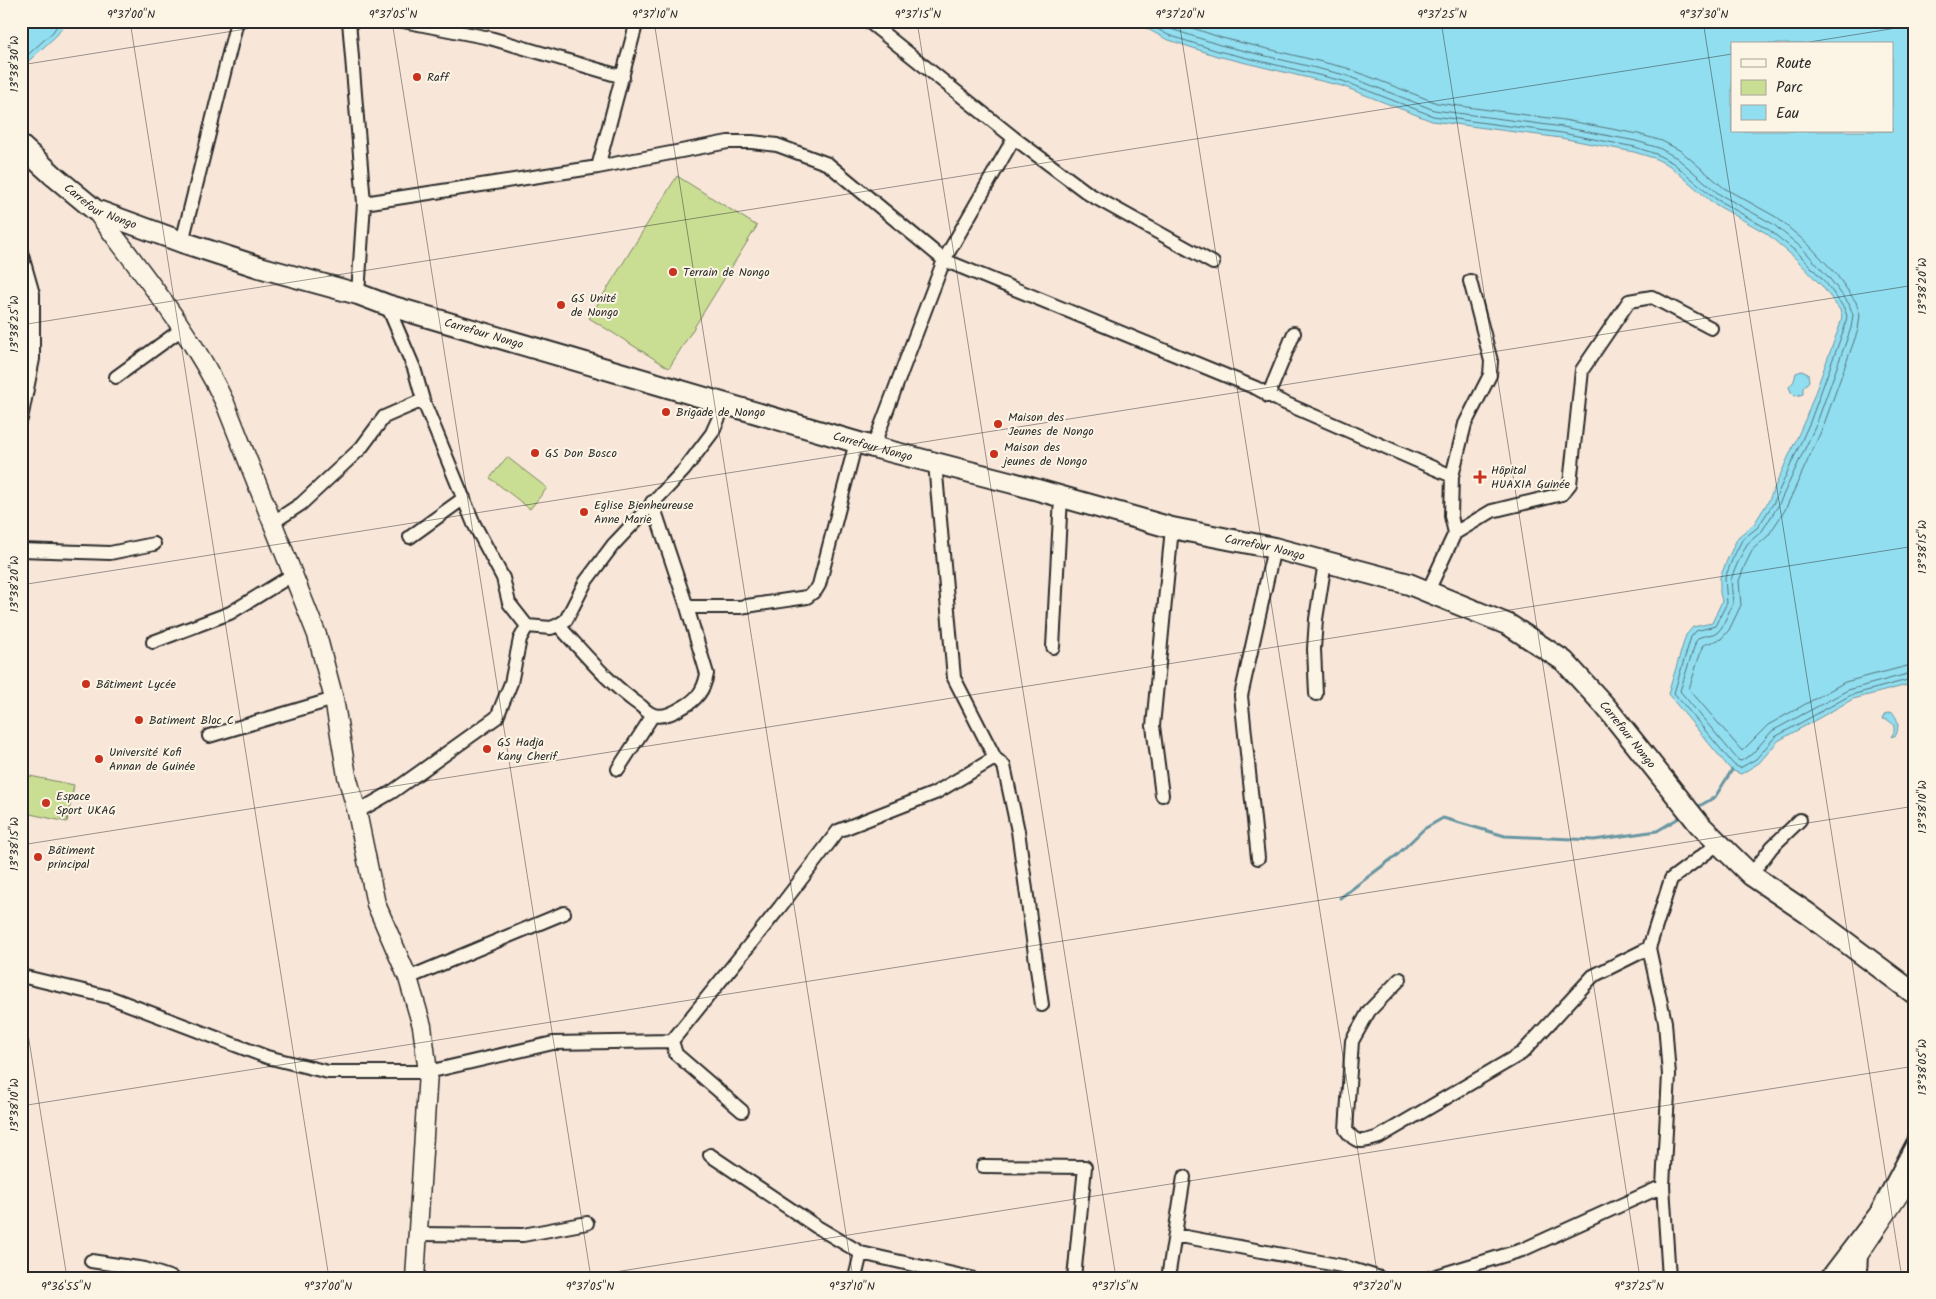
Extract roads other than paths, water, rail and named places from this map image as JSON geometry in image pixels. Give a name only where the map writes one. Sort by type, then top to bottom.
[{"type":"main road","name":"Carrefour Nongo","points":[[21,146],[95,210],[182,242],[259,267],[358,294],[386,305],[865,445],[1172,528],[1274,548],[1409,584],[1509,625],[1564,662],[1606,707],[1699,824],[1751,875],[1807,913],[1915,994]]},
{"type":"street","points":[[182,242],[237,21]]},
{"type":"street","points":[[349,21],[364,203],[358,294]]},
{"type":"street","points":[[404,21],[490,38],[623,77]]},
{"type":"street","points":[[598,167],[637,21]]},
{"type":"street","points":[[868,21],[1014,138],[1089,194],[1213,263]]},
{"type":"street","points":[[687,607],[740,607],[807,597],[819,585],[865,445],[944,260],[1014,138]]},
{"type":"street","points":[[364,203],[598,167],[728,142],[778,145],[828,164],[944,260],[1256,388],[1268,396],[1452,476]]},
{"type":"street","points":[[95,210],[182,329],[211,374],[225,403],[317,634],[334,698],[347,776],[357,812],[376,904],[408,978],[422,1026],[428,1072],[415,1278]]},
{"type":"street","points":[[21,252],[33,294],[33,359],[21,419]]},
{"type":"street","points":[[1428,591],[1454,533],[1451,516],[1452,476],[1465,424],[1490,375],[1491,362],[1470,281]]},
{"type":"street","points":[[1454,533],[1492,511],[1562,494],[1570,484],[1582,370],[1629,301],[1652,297],[1711,328]]},
{"type":"street","points":[[386,305],[414,368],[423,400],[474,524],[503,578],[509,603],[527,626],[544,628],[558,625],[566,620],[586,581],[613,545],[684,470],[712,433],[725,404]]},
{"type":"street","points":[[116,377],[182,329]]},
{"type":"street","points":[[1268,396],[1294,333]]},
{"type":"street","points":[[272,523],[301,504],[361,448],[384,417],[423,400]]},
{"type":"street","points":[[935,463],[954,678],[995,758],[1004,766],[1018,831],[1042,1005]]},
{"type":"street","points":[[1054,646],[1061,497]]},
{"type":"street","points":[[410,536],[464,498]]},
{"type":"street","points":[[558,625],[621,692],[653,715],[666,715],[688,704],[698,696],[705,685],[707,674],[652,502]]},
{"type":"street","points":[[1162,795],[1153,726],[1172,528]]},
{"type":"street","points":[[21,550],[110,553],[154,544]]},
{"type":"street","points":[[1258,858],[1241,696],[1274,548]]},
{"type":"street","points":[[1316,694],[1314,649],[1316,619],[1325,562]]},
{"type":"street","points":[[153,642],[230,613],[294,574]]},
{"type":"street","points":[[357,812],[392,792],[497,717],[511,683],[520,639],[527,626]]},
{"type":"street","points":[[209,736],[334,698]]},
{"type":"street","points":[[618,769],[653,715]]},
{"type":"street","points":[[21,976],[109,997],[267,1057],[328,1072],[428,1072],[553,1043],[672,1040],[756,938],[838,831],[935,793],[995,758]]},
{"type":"street","points":[[1751,875],[1772,847],[1800,820]]},
{"type":"street","points":[[1668,1278],[1663,1186],[1668,1075],[1665,1022],[1650,948],[1671,879],[1718,844]]},
{"type":"street","points":[[408,978],[564,913]]},
{"type":"street","points":[[1400,979],[1369,1011],[1352,1041],[1346,1130],[1353,1139],[1363,1142],[1379,1137],[1522,1052],[1594,976],[1650,948]]},
{"type":"street","points":[[672,1040],[676,1054],[742,1111]]},
{"type":"street","points":[[1826,1278],[1877,1211],[1915,1139]]},
{"type":"street","points":[[710,1155],[817,1227],[861,1254],[971,1278]]},
{"type":"street","points":[[983,1166],[1085,1167],[1074,1278]]},
{"type":"street","points":[[1843,1278],[1914,1174]]},
{"type":"street","points":[[1168,1278],[1184,1177]]},
{"type":"street","points":[[1430,1278],[1522,1250],[1663,1186]]},
{"type":"street","points":[[417,1234],[523,1235],[587,1223]]},
{"type":"street","points":[[1175,1235],[1342,1266],[1380,1278]]},
{"type":"street","points":[[1860,1278],[1861,1252]]},
{"type":"street","points":[[855,1278],[861,1254]]},
{"type":"street","points":[[92,1260],[145,1269],[172,1278]]},
{"type":"water","points":[[21,21],[67,21],[57,35],[21,68]]},
{"type":"water","points":[[1133,21],[1915,21],[1915,683],[1853,699],[1778,741],[1759,763],[1741,774],[1731,770],[1668,694],[1686,635],[1693,627],[1712,623],[1722,601],[1720,577],[1728,558],[1738,537],[1754,524],[1768,502],[1805,420],[1840,325],[1842,316],[1840,310],[1822,286],[1795,258],[1766,233],[1713,203],[1670,166],[1654,158],[1634,152],[1561,138],[1432,121],[1342,86],[1217,56],[1166,39]]},
{"type":"water","points":[[1802,371],[1808,374],[1809,381],[1803,388],[1803,394],[1795,396],[1789,387],[1794,381],[1796,373]]},
{"type":"water","points":[[1891,712],[1896,717],[1898,729],[1896,735],[1891,737],[1894,732],[1894,725],[1888,720],[1882,719],[1885,714]]},
{"type":"waterway","points":[[1696,808],[1715,797],[1732,770]]},
{"type":"waterway","points":[[1340,898],[1397,855],[1424,829],[1443,818],[1505,836],[1594,840],[1657,831],[1684,815]]},
{"type":"place","name":"Raff","points":[[417,77]]},
{"type":"place","name":"Terrain de Nongo","points":[[673,272]]},
{"type":"place","name":"GS Unité de Nongo","points":[[561,305]]},
{"type":"place","name":"Brigade de Nongo","points":[[666,412]]},
{"type":"place","name":"Maison des Jeunes de Nongo","points":[[998,424]]},
{"type":"place","name":"GS Don Bosco","points":[[535,453]]},
{"type":"place","name":"Maison des jeunes de Nongo","points":[[994,454]]},
{"type":"place","name":"Hôpital HUAXIA Guinée","points":[[1480,477]]},
{"type":"place","name":"Eglise Bienheureuse Anne Marie","points":[[584,512]]},
{"type":"place","name":"Bâtiment Lycée","points":[[86,684]]},
{"type":"place","name":"Batiment Bloc C","points":[[139,720]]},
{"type":"place","name":"GS Hadja Kany Cherif","points":[[487,749]]},
{"type":"place","name":"Université Kofi Annan de Guinée","points":[[99,759]]},
{"type":"place","name":"Espace Sport UKAG","points":[[46,803]]},
{"type":"place","name":"Bâtiment principal","points":[[38,857]]}]
